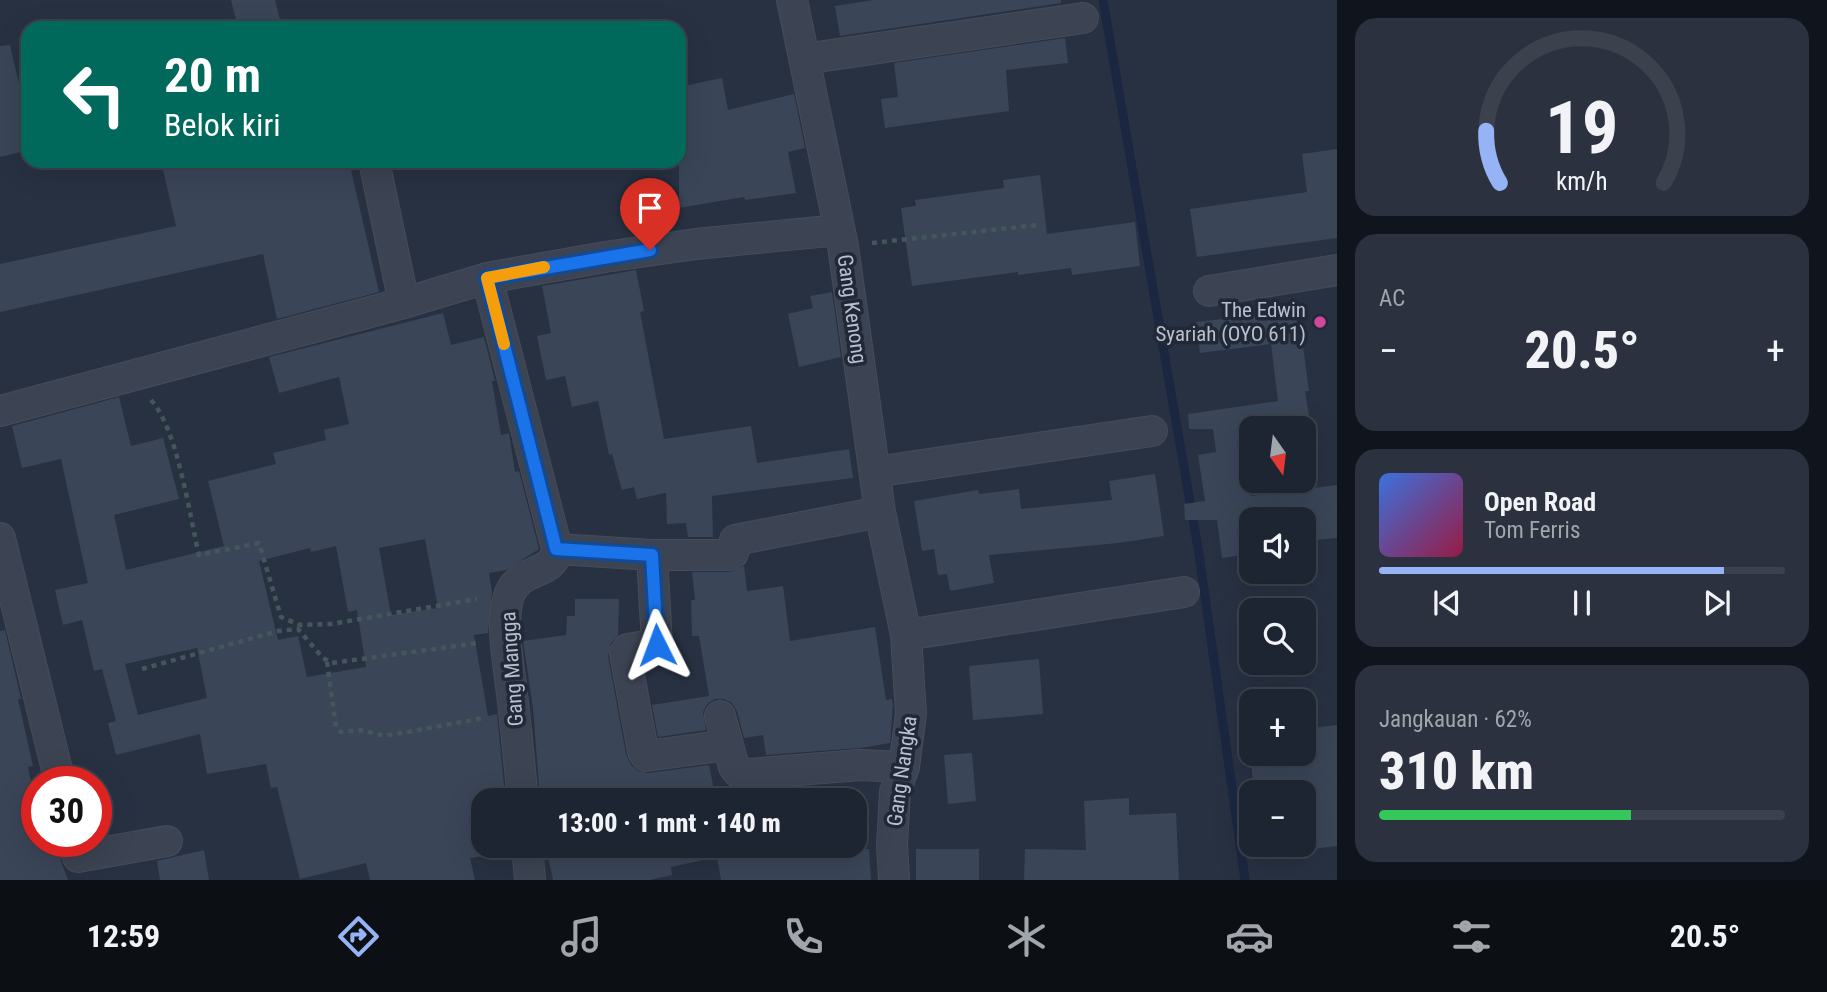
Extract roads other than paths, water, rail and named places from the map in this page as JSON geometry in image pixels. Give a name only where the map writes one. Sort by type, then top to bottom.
[{"type":"street","name":"Gang Kenong","points":[[792,0],[841,238],[880,512],[903,628]]},
{"type":"street","points":[[804,60],[1083,18]]},
{"type":"street","points":[[375,168],[404,303]]},
{"type":"street","points":[[0,411],[404,303],[487,278],[683,246],[841,238]]},
{"type":"street","points":[[1209,291],[1337,270]]},
{"type":"street","points":[[487,278],[556,549],[652,555],[729,555],[733,553],[734,540],[880,512]]},
{"type":"street","points":[[875,472],[1152,430]]},
{"type":"street","points":[[0,538],[56,766]]},
{"type":"street","name":"Gang Mangga","points":[[522,788],[506,640],[508,598],[521,578],[554,561],[556,549]]},
{"type":"street","points":[[652,555],[657,645],[628,649],[625,653],[643,751],[646,756],[727,745]]},
{"type":"street","points":[[903,628],[1184,592]]},
{"type":"street","name":"Gang Nangka","points":[[894,880],[895,792],[904,767],[911,714],[903,628]]},
{"type":"street","points":[[720,716],[727,745],[738,772],[748,774],[860,765],[904,767]]},
{"type":"street","points":[[78,860],[167,841]]},
{"type":"street","points":[[528,858],[530,880]]},
{"type":"waterway","points":[[1103,0],[1199,554],[1245,880]]},
{"type":"place","name":"The Edwin Syariah (OYO 611)","points":[[1320,322]]}]
